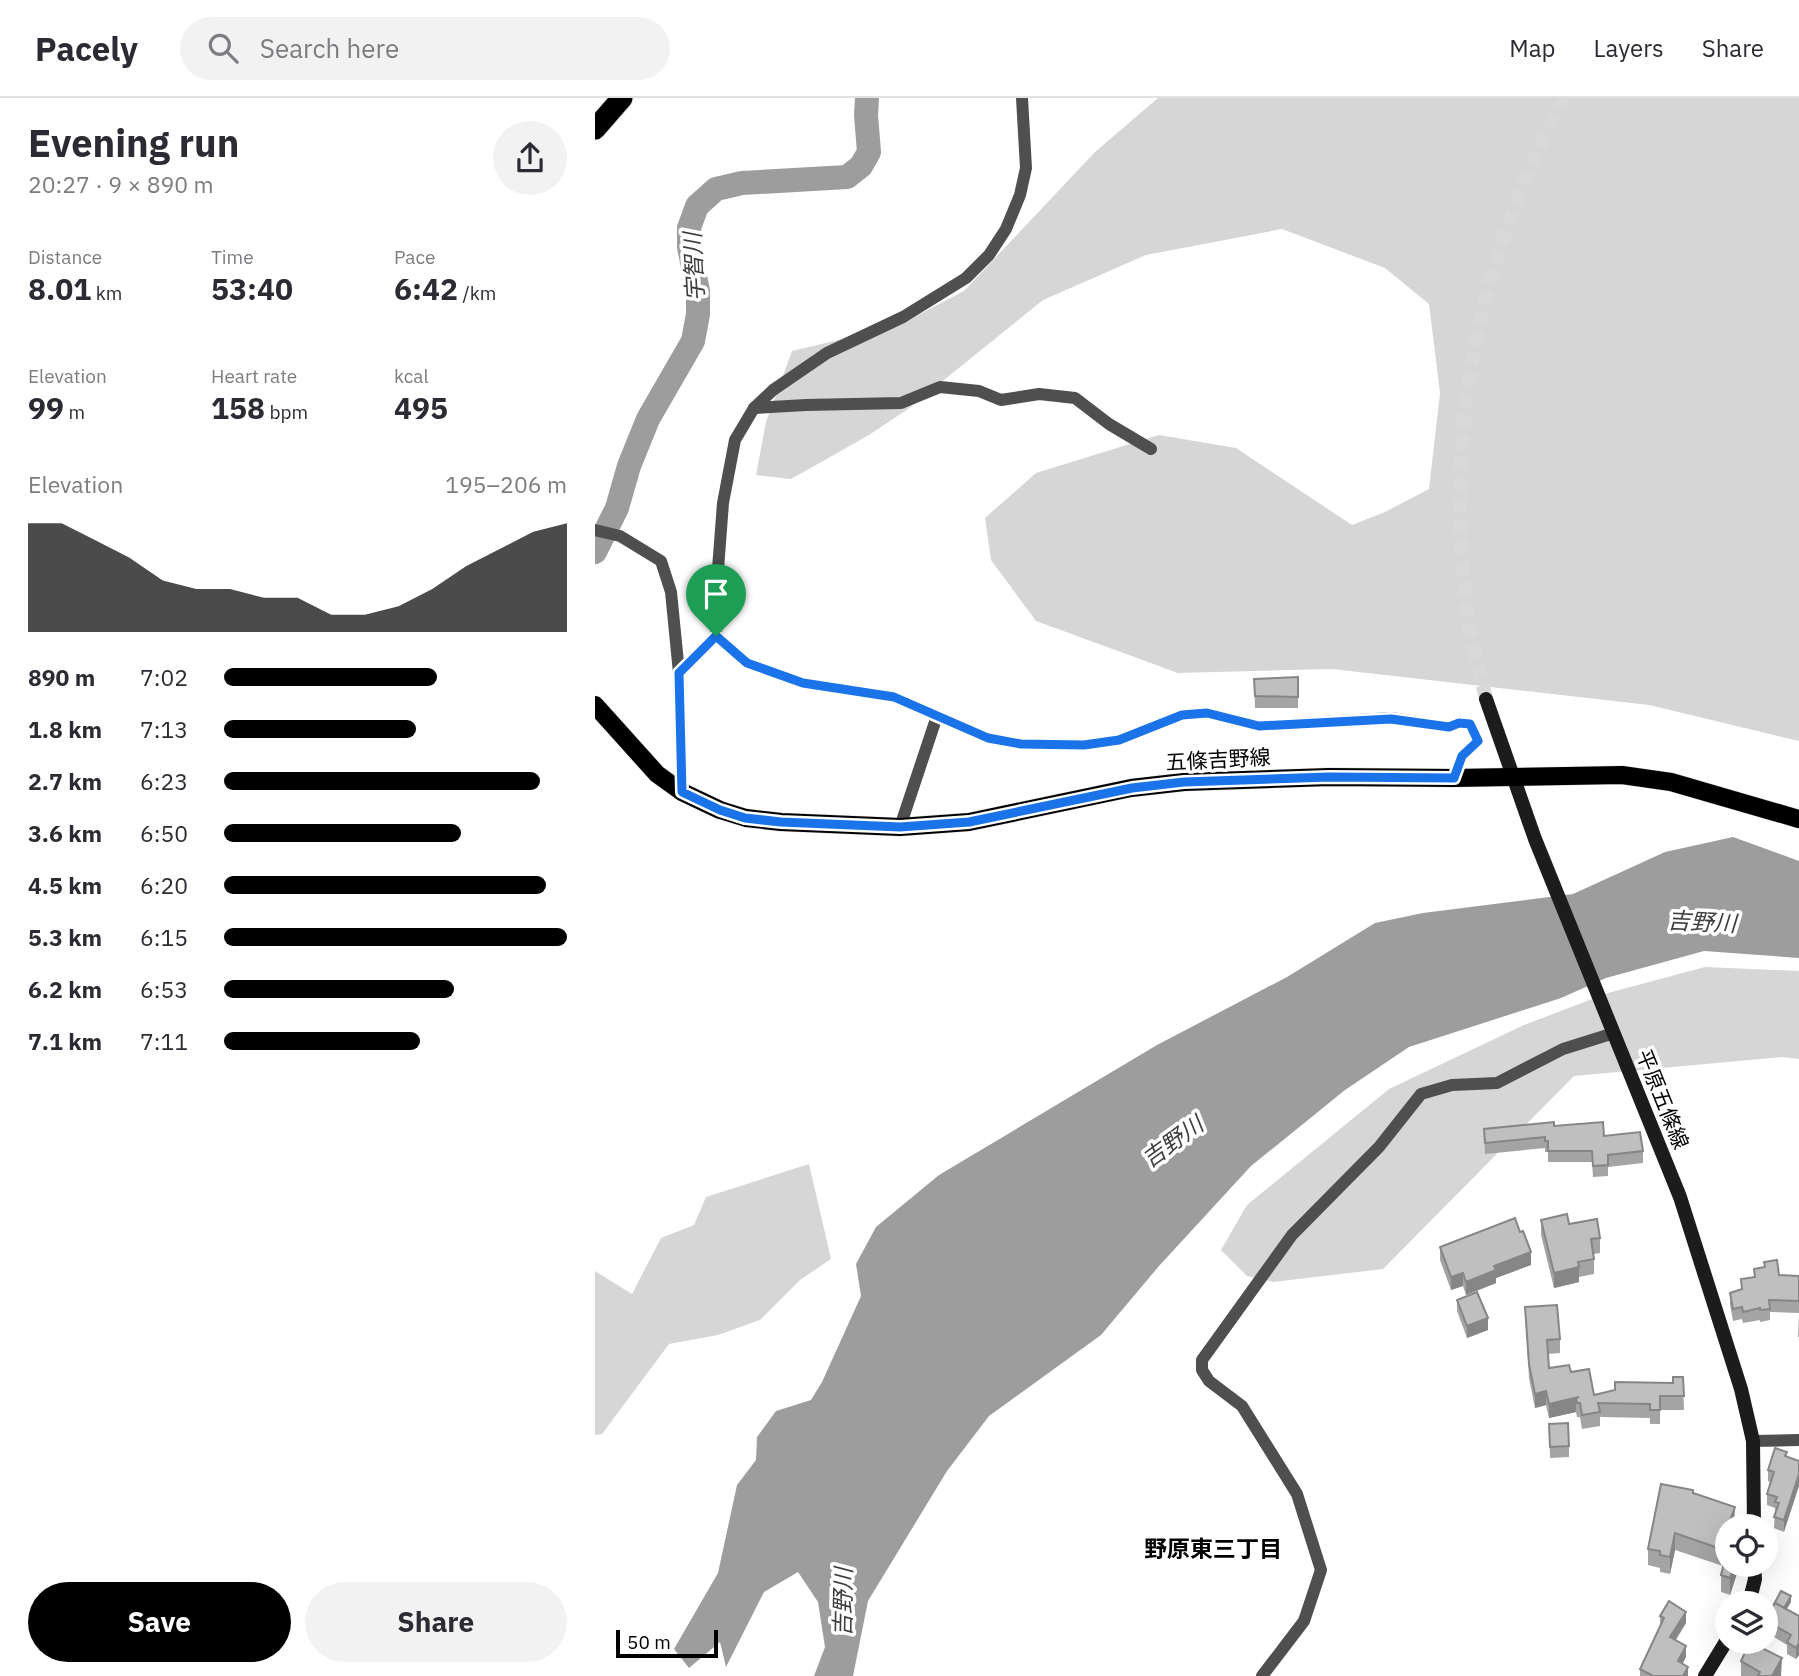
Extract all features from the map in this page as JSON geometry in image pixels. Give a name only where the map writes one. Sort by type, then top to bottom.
[{"type":"highway","points":[[595,129],[622,98]]},
{"type":"main road","name":"平原五條線","points":[[1486,699],[1535,839],[1680,1197],[1741,1389],[1753,1441],[1754,1514]]},
{"type":"main road","name":"五條吉野線","points":[[600,711],[657,774],[682,792],[720,810],[745,818],[781,822],[900,827],[969,822],[1132,788],[1184,782],[1329,777],[1514,778],[1622,775],[1671,782],[1799,819]]},
{"type":"main road","points":[[1705,1676],[1718,1654]]},
{"type":"street","points":[[679,673],[716,636],[723,503],[735,440],[754,408],[773,390],[827,353],[903,317],[966,278],[989,256],[1006,229],[1020,195],[1026,168],[1022,98]]},
{"type":"street","points":[[754,408],[901,404],[940,387],[979,391],[1001,400],[1039,394],[1075,398],[1109,424],[1151,449]]},
{"type":"street","points":[[595,530],[620,536],[661,561],[671,592],[679,673],[682,792]]},
{"type":"street","points":[[716,636],[747,663],[803,683],[894,697],[988,738],[1021,744],[1084,745],[1119,740],[1182,715],[1207,713],[1259,726],[1391,719],[1449,727],[1459,723],[1470,724],[1478,741],[1462,756],[1454,778]]},
{"type":"street","points":[[900,827],[937,716]]},
{"type":"street","points":[[1262,1676],[1304,1620],[1321,1570],[1297,1494],[1242,1406],[1209,1381],[1202,1370],[1202,1360],[1292,1236],[1380,1147],[1421,1094],[1452,1085],[1497,1083],[1563,1049],[1614,1033]]},
{"type":"street","points":[[1753,1441],[1799,1440]]},
{"type":"shaded area","points":[[1158,98],[1799,98],[1799,741],[1649,705],[1332,669],[1178,673],[1036,621],[991,560],[985,518],[1036,473],[1159,435],[1236,448],[1352,525],[1385,512],[1429,489],[1440,393],[1429,304],[1385,268],[1282,229],[1146,255],[1043,300],[908,409],[869,435],[791,479],[756,475],[766,422],[792,351],[897,326],[964,291],[1095,152]]},
{"type":"shaded area","points":[[1705,967],[1799,971],[1799,1059],[1782,1057],[1574,1076],[1383,1269],[1273,1282],[1247,1276],[1221,1250],[1247,1205],[1389,1089],[1524,1025],[1608,993]]},
{"type":"shaded area","points":[[809,1164],[831,1259],[800,1280],[760,1320],[718,1335],[669,1344],[602,1434],[595,1435],[595,1271],[632,1294],[661,1238],[694,1225],[706,1197]]},
{"type":"water","name":"吉野川","points":[[1733,837],[1799,861],[1799,958],[1704,951],[1606,978],[1561,998],[1409,1047],[1345,1090],[1251,1166],[1159,1266],[1101,1335],[989,1416],[947,1471],[868,1601],[853,1676],[814,1676],[825,1647],[818,1602],[798,1572],[764,1592],[726,1667],[720,1642],[689,1668],[674,1649],[718,1573],[737,1485],[756,1460],[757,1437],[776,1411],[811,1400],[822,1382],[861,1296],[856,1264],[876,1227],[939,1175],[1157,1045],[1287,977],[1375,923],[1423,913],[1573,894],[1665,852]]},
{"type":"building","points":[[1298,677],[1298,697],[1255,696],[1254,679]]},
{"type":"building","points":[[1554,1122],[1554,1126],[1603,1122],[1604,1136],[1640,1132],[1643,1151],[1608,1155],[1608,1165],[1593,1166],[1592,1151],[1548,1151],[1545,1137],[1485,1143],[1484,1129]]},
{"type":"building","points":[[1567,1214],[1569,1224],[1597,1219],[1600,1238],[1591,1239],[1594,1259],[1578,1262],[1579,1267],[1554,1273],[1541,1220]]},
{"type":"building","points":[[1515,1218],[1531,1252],[1494,1266],[1496,1270],[1466,1282],[1463,1273],[1451,1277],[1440,1247]]},
{"type":"building","points":[[1777,1260],[1779,1275],[1799,1276],[1799,1301],[1769,1300],[1770,1309],[1743,1312],[1742,1307],[1733,1309],[1730,1293],[1742,1289],[1741,1279],[1755,1277],[1754,1269],[1765,1267],[1764,1262]]},
{"type":"building","points":[[1477,1292],[1488,1318],[1467,1326],[1457,1300]]},
{"type":"building","points":[[1557,1305],[1560,1339],[1547,1340],[1549,1368],[1569,1365],[1571,1372],[1589,1369],[1594,1395],[1615,1390],[1615,1382],[1673,1383],[1673,1377],[1683,1377],[1684,1396],[1660,1396],[1660,1410],[1650,1410],[1650,1404],[1598,1403],[1600,1412],[1582,1415],[1580,1403],[1577,1403],[1576,1398],[1579,1397],[1549,1404],[1546,1391],[1535,1394],[1529,1364],[1525,1307]]},
{"type":"building","points":[[1568,1423],[1569,1446],[1550,1447],[1549,1424]]},
{"type":"building","points":[[1775,1448],[1787,1452],[1785,1456],[1799,1461],[1799,1474],[1784,1520],[1775,1514],[1779,1503],[1775,1502],[1777,1497],[1767,1494],[1774,1472],[1768,1470]]},
{"type":"building","points":[[1661,1484],[1693,1490],[1693,1493],[1735,1507],[1732,1514],[1715,1514],[1715,1547],[1675,1533],[1670,1557],[1660,1555],[1660,1551],[1648,1549]]},
{"type":"building","points":[[1781,1591],[1791,1596],[1784,1608],[1778,1605]]},
{"type":"building","points":[[1669,1601],[1686,1612],[1670,1637],[1686,1646],[1678,1661],[1688,1667],[1683,1676],[1653,1676],[1640,1669],[1664,1618],[1660,1616]]},
{"type":"building","points":[[1778,1605],[1799,1616],[1799,1643],[1796,1648],[1787,1642],[1791,1635],[1778,1628]]},
{"type":"building","points":[[1744,1654],[1774,1654],[1782,1658],[1772,1676],[1760,1676],[1760,1672],[1741,1661]]},
{"type":"waterway","name":"宇智川","points":[[595,552],[617,508],[629,466],[648,419],[693,341],[698,314],[698,291],[689,247],[689,228],[697,206],[716,189],[742,183],[847,177],[861,166],[869,152],[867,98]]},
{"type":"tunnel","points":[[1486,699],[1470,632],[1463,578],[1460,524],[1464,418],[1471,365],[1496,261],[1531,167],[1565,98]]},
{"type":"district","name":"野原東三丁目","points":[[1213,1548]]},
{"type":"route","points":[[716,636],[747,663],[803,683],[894,697],[988,738],[1021,744],[1084,745],[1119,740],[1182,715],[1207,713],[1259,726],[1391,719],[1449,727],[1459,723],[1470,724],[1478,741],[1462,756],[1454,778],[1329,777],[1184,782],[1132,788],[969,822],[900,827],[829,825],[745,818],[720,810],[682,792],[679,673],[716,636]]}]
